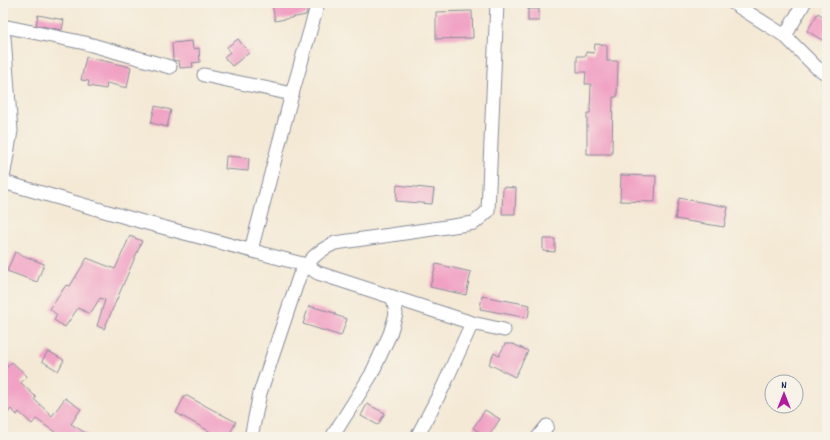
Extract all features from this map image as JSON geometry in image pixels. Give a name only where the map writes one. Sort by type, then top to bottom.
[{"type":"street","points":[[251,250],[292,94],[318,3]]},
{"type":"street","points":[[251,437],[260,393],[299,277],[306,265],[320,251],[335,243],[474,224],[488,211],[497,3]]},
{"type":"street","points":[[733,3],[785,36],[816,67],[827,74]]},
{"type":"street","points":[[785,36],[804,3]]},
{"type":"street","points":[[3,178],[11,131],[3,34],[85,43],[170,67]]},
{"type":"street","points":[[204,75],[292,94]]},
{"type":"street","points":[[3,182],[143,222],[306,265],[318,273],[472,323],[504,330]]},
{"type":"street","points":[[332,437],[370,375],[390,334],[396,314],[393,297]]},
{"type":"street","points":[[417,437],[443,387],[472,323]]},
{"type":"street","points":[[538,437],[547,426]]},
{"type":"building","points":[[272,3],[306,3],[306,15],[275,21]]},
{"type":"building","points":[[528,9],[539,9],[539,21],[528,21]]},
{"type":"building","points":[[472,11],[473,38],[436,39],[436,12]]},
{"type":"building","points":[[818,13],[827,19],[827,43],[807,31]]},
{"type":"building","points":[[38,15],[64,20],[62,30],[36,25]]},
{"type":"building","points":[[238,39],[249,53],[232,66],[224,57],[230,52],[227,47]]},
{"type":"building","points":[[192,41],[193,49],[199,48],[200,62],[192,63],[193,67],[180,68],[179,61],[173,60],[172,43]]},
{"type":"building","points":[[595,44],[607,45],[607,61],[618,61],[617,97],[613,97],[612,154],[587,154],[587,113],[590,113],[591,84],[585,84],[586,72],[577,72],[577,56],[586,56],[586,52],[594,53]]},
{"type":"building","points":[[86,57],[131,67],[127,88],[107,83],[106,89],[88,86],[89,81],[81,80]]},
{"type":"building","points":[[155,106],[171,110],[167,127],[151,123]]},
{"type":"building","points":[[226,156],[249,158],[248,171],[225,169]]},
{"type":"building","points":[[621,175],[656,176],[655,202],[620,201]]},
{"type":"building","points":[[397,185],[434,189],[432,204],[396,201]]},
{"type":"building","points":[[503,187],[516,188],[515,214],[502,214]]},
{"type":"building","points":[[679,198],[728,207],[724,227],[675,219]]},
{"type":"building","points":[[130,236],[142,241],[104,329],[97,326],[105,300],[100,298],[90,314],[78,308],[65,327],[54,320],[57,315],[50,309],[66,285],[70,286],[87,258],[115,269]]},
{"type":"building","points":[[543,239],[555,239],[555,252],[543,251]]},
{"type":"building","points":[[15,252],[44,264],[37,282],[7,271]]},
{"type":"building","points":[[436,264],[471,272],[466,295],[430,287]]},
{"type":"building","points":[[482,296],[530,305],[528,318],[480,309]]},
{"type":"building","points":[[309,306],[335,313],[335,315],[347,319],[341,336],[303,324]]},
{"type":"building","points":[[505,344],[513,344],[528,351],[515,377],[489,364],[494,353],[499,356]]},
{"type":"building","points":[[48,351],[64,360],[58,371],[42,361]]},
{"type":"building","points":[[12,362],[27,376],[21,383],[36,397],[34,399],[52,416],[65,398],[81,409],[71,424],[92,437],[62,437],[36,419],[32,424],[19,412],[17,415],[11,409],[3,418],[3,371]]},
{"type":"building","points":[[185,395],[236,422],[228,437],[220,437],[176,413]]},
{"type":"building","points":[[367,404],[385,413],[378,425],[361,416]]},
{"type":"building","points":[[485,410],[500,419],[488,437],[473,428]]}]
